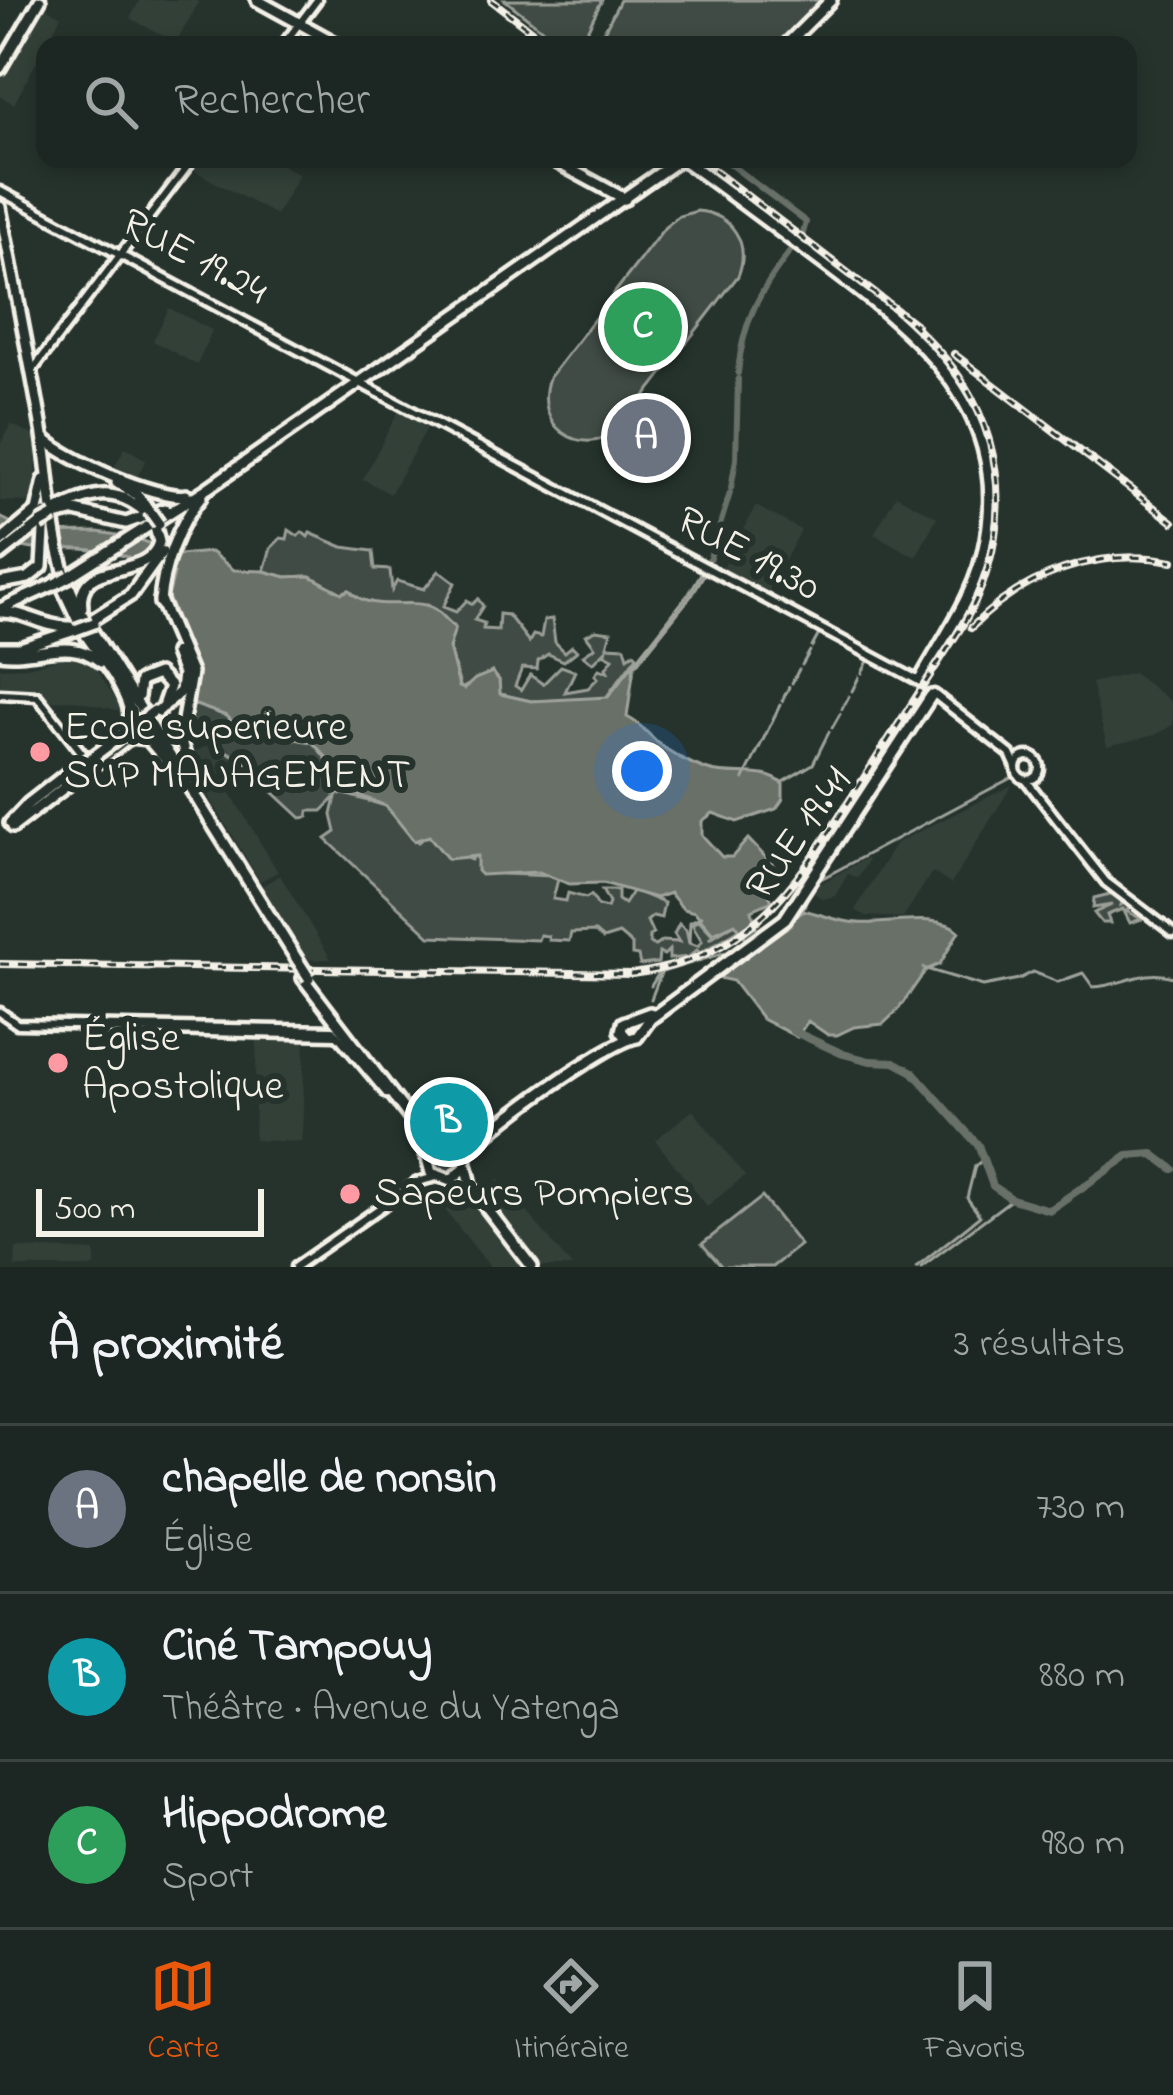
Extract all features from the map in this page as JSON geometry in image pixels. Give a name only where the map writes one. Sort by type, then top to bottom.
[{"type":"main road","points":[[0,64],[38,0]]},
{"type":"main road","points":[[257,0],[323,36]]},
{"type":"main road","points":[[798,36],[833,0]]},
{"type":"main road","points":[[568,168],[623,198]]},
{"type":"main road","points":[[51,511],[75,511],[126,524],[208,488],[665,168]]},
{"type":"main road","points":[[690,168],[901,323],[940,363],[970,414],[987,472],[986,540],[969,598],[919,681],[933,687],[930,695]]},
{"type":"main road","points":[[0,207],[43,436],[38,528]]},
{"type":"main road","points":[[0,220],[51,511]]},
{"type":"main road","points":[[0,608],[102,553],[360,381]]},
{"type":"main road","points":[[0,834],[181,691],[183,674],[160,613],[157,567],[166,549],[157,525],[136,494],[43,436]]},
{"type":"main road","points":[[64,452],[154,492],[186,495]]},
{"type":"main road","points":[[44,480],[38,528],[72,597],[92,624]]},
{"type":"main road","points":[[0,654],[92,624],[131,595],[178,540],[189,513],[208,488]]},
{"type":"main road","points":[[4,545],[38,528],[51,511],[95,494],[128,499],[147,511]]},
{"type":"main road","points":[[0,583],[38,572],[51,552]]},
{"type":"main road","points":[[51,552],[68,604],[306,978],[418,1126],[436,1177],[466,1191],[530,1267]]},
{"type":"main road","points":[[157,567],[86,582],[80,600],[112,661],[155,711],[295,961]]},
{"type":"main road","points":[[160,600],[191,674],[180,738],[182,753],[227,845]]},
{"type":"main road","points":[[0,608],[53,626],[75,628]]},
{"type":"main road","points":[[0,654],[16,656],[65,647],[83,650],[118,682],[131,718],[127,728],[89,762]]},
{"type":"main road","points":[[94,656],[127,703]]},
{"type":"main road","points":[[112,661],[127,673],[160,671],[167,676],[174,695],[155,711]]},
{"type":"main road","name":"RUE 19.41","points":[[637,1024],[764,935],[793,902],[930,695]]},
{"type":"main road","points":[[11,825],[29,803],[135,735],[148,739],[179,776]]},
{"type":"main road","points":[[306,978],[429,1132],[453,1141],[467,1159],[472,1189],[502,1232]]},
{"type":"main road","points":[[426,1158],[434,1143],[469,1142],[606,1044],[624,1034],[637,1037],[637,1024],[625,1021],[624,1034],[484,1136],[462,1173],[448,1180]]},
{"type":"street","points":[[290,36],[317,0]]},
{"type":"street","points":[[32,365],[186,168]]},
{"type":"street","name":"RUE 19.24","points":[[0,190],[360,381]]},
{"type":"street","name":"RUE 19.30","points":[[360,381],[919,681]]},
{"type":"street","points":[[0,694],[37,696],[89,762]]},
{"type":"street","points":[[930,695],[1010,754],[1038,761],[1034,788]]},
{"type":"street","points":[[1010,754],[1106,882],[1173,933]]},
{"type":"street","points":[[1016,767],[1025,756]]},
{"type":"street","points":[[1026,780],[1038,775]]},
{"type":"street","points":[[0,1015],[17,1026],[334,1033],[402,1116],[418,1126]]},
{"type":"street","points":[[417,1183],[426,1158]]},
{"type":"street","points":[[295,1267],[417,1183],[436,1177]]},
{"type":"shaded area","points":[[140,0],[199,2],[180,36],[163,36],[130,18]]},
{"type":"shaded area","points":[[505,0],[602,0],[584,36],[551,36]]},
{"type":"shaded area","points":[[620,0],[824,0],[789,36],[602,36]]},
{"type":"shaded area","points":[[40,4],[61,16],[50,36],[36,36],[36,63],[14,104],[0,96],[0,72]]},
{"type":"shaded area","points":[[189,168],[287,168],[299,174],[276,215]]},
{"type":"shaded area","points":[[697,211],[720,218],[736,232],[742,252],[738,276],[619,430],[589,441],[563,433],[547,410],[549,378],[665,227]]},
{"type":"shaded area","points":[[169,308],[212,330],[197,365],[153,341]]},
{"type":"shaded area","points":[[400,408],[430,423],[390,494],[363,479]]},
{"type":"shaded area","points":[[11,424],[37,437],[35,502],[0,501],[0,445]]},
{"type":"shaded area","points":[[125,447],[146,460],[136,479],[113,470]]},
{"type":"shaded area","points":[[896,495],[937,517],[916,557],[874,534]]},
{"type":"shaded area","points":[[756,506],[801,530],[766,596],[721,571]]},
{"type":"shaded area","points":[[0,517],[32,533],[98,532],[136,538],[179,555],[211,552],[234,570],[310,576],[368,602],[424,605],[455,628],[449,648],[459,687],[464,689],[492,672],[499,680],[500,694],[531,701],[608,697],[707,569],[692,595],[634,667],[627,717],[694,765],[767,776],[783,784],[783,799],[776,809],[737,822],[713,813],[702,821],[702,835],[722,857],[732,857],[748,839],[775,867],[763,883],[772,901],[752,910],[755,926],[768,940],[803,910],[858,923],[937,922],[959,931],[940,964],[926,970],[883,1024],[828,1035],[808,1021],[797,1037],[762,1019],[733,981],[715,977],[754,949],[735,923],[713,933],[670,893],[656,898],[603,883],[569,884],[539,872],[481,875],[477,856],[448,859],[429,836],[414,841],[386,806],[356,794],[334,794],[329,785],[331,762],[312,742],[239,729],[227,716],[193,704],[197,669],[168,597],[174,574],[113,553],[14,544],[0,538]]},
{"type":"shaded area","points":[[289,530],[298,536],[310,533],[343,547],[373,551],[375,569],[390,570],[392,590],[397,581],[424,589],[439,571],[455,583],[443,607],[456,612],[467,600],[472,604],[478,599],[483,606],[474,620],[484,623],[483,629],[498,630],[499,614],[508,615],[529,642],[533,635],[541,637],[544,620],[552,619],[555,642],[565,652],[572,646],[577,651],[564,661],[548,654],[538,661],[537,669],[522,668],[515,686],[521,690],[530,675],[543,684],[561,666],[575,671],[565,692],[588,688],[598,678],[599,669],[608,672],[613,658],[606,650],[593,663],[583,655],[595,647],[586,635],[596,630],[611,632],[607,646],[625,647],[628,657],[637,656],[605,699],[531,701],[500,694],[499,680],[492,672],[461,689],[449,648],[454,626],[428,605],[391,607],[357,599],[349,590],[342,593],[310,576],[264,571],[271,548],[281,538],[287,539]]},
{"type":"shaded area","points":[[76,654],[92,663],[124,712],[74,700],[46,701],[27,688],[0,688],[0,668],[27,667]]},
{"type":"shaded area","points":[[1133,673],[1173,703],[1173,725],[1155,735],[1107,746],[1091,683]]},
{"type":"shaded area","points":[[193,704],[227,716],[239,729],[313,742],[332,766],[330,790],[386,806],[418,842],[429,835],[448,859],[458,855],[471,860],[475,855],[503,874],[553,876],[558,879],[553,899],[566,901],[568,893],[591,895],[598,906],[607,908],[602,890],[618,890],[618,900],[624,904],[633,890],[664,903],[661,918],[653,916],[647,921],[653,934],[650,943],[655,946],[662,941],[679,942],[674,934],[679,924],[689,943],[698,946],[702,941],[692,924],[699,920],[713,935],[709,939],[735,923],[740,929],[689,957],[669,959],[669,950],[659,953],[658,963],[640,965],[638,956],[632,955],[632,945],[619,934],[603,939],[595,932],[571,933],[569,941],[540,935],[538,940],[430,936],[326,839],[336,832],[332,815],[336,797],[322,811],[309,811],[308,817],[301,818],[271,790],[278,786],[187,728]]},
{"type":"shaded area","points":[[218,741],[238,760],[205,787],[185,756]]},
{"type":"shaded area","points":[[221,777],[278,872],[260,881],[205,790]]},
{"type":"shaded area","points":[[1012,785],[951,884],[932,872],[903,918],[866,916],[855,910],[896,843]]},
{"type":"shaded area","points":[[866,858],[858,878],[848,874],[835,896],[823,899],[814,893],[818,885]]},
{"type":"shaded area","points":[[280,875],[331,959],[300,960],[257,889]]},
{"type":"shaded area","points":[[1114,893],[1121,905],[1125,903],[1126,911],[1142,919],[1130,923],[1123,909],[1107,915],[1110,923],[1102,923],[1094,913],[1112,905],[1093,908],[1094,898]]},
{"type":"shaded area","points":[[257,1037],[305,1037],[302,1142],[254,1140]]},
{"type":"shaded area","points":[[693,1110],[745,1176],[707,1206],[655,1140]]},
{"type":"shaded area","points":[[445,1141],[461,1149],[464,1164],[457,1175],[441,1177],[428,1163],[432,1148]]},
{"type":"shaded area","points":[[500,1178],[572,1267],[542,1267],[482,1193]]},
{"type":"shaded area","points":[[433,1182],[455,1186],[469,1196],[526,1267],[490,1267],[426,1186]]},
{"type":"shaded area","points":[[762,1197],[800,1245],[772,1267],[722,1267],[702,1244]]},
{"type":"shaded area","points":[[16,1248],[95,1251],[95,1267],[15,1267]]},
{"type":"waterway","points":[[735,168],[806,222],[803,233]]},
{"type":"waterway","points":[[738,373],[744,335],[756,305],[794,246]]},
{"type":"waterway","points":[[731,488],[738,379]]},
{"type":"waterway","points":[[708,564],[730,493]]},
{"type":"waterway","points":[[812,647],[819,634]]},
{"type":"waterway","points":[[802,665],[810,651]]},
{"type":"waterway","points":[[862,673],[869,659]]},
{"type":"waterway","points":[[792,683],[799,669]]},
{"type":"waterway","points":[[852,691],[859,677]]},
{"type":"waterway","points":[[782,701],[789,687]]},
{"type":"waterway","points":[[842,709],[849,696]]},
{"type":"waterway","points":[[744,779],[780,705]]},
{"type":"waterway","points":[[832,728],[840,714]]},
{"type":"waterway","points":[[781,783],[813,764],[829,732]]},
{"type":"waterway","points":[[817,881],[1011,778]]},
{"type":"waterway","points":[[802,912],[811,888]]},
{"type":"waterway","points":[[689,942],[690,922],[702,916]]},
{"type":"waterway","points":[[651,986],[659,973],[727,952],[747,938]]},
{"type":"waterway","points":[[923,968],[983,986],[1033,972],[1058,982],[1083,973],[1093,987],[1142,976],[1173,977]]},
{"type":"waterway","points":[[651,999],[661,973]]},
{"type":"waterway","points":[[793,1031],[843,1054],[894,1062],[913,1072],[978,1145],[993,1186],[1012,1199],[1049,1210],[1128,1156],[1153,1154],[1173,1169]]},
{"type":"waterway","points":[[916,1267],[980,1216],[967,1198],[975,1166],[984,1159]]},
{"type":"waterway","points":[[921,1267],[1012,1199]]},
{"type":"railway","points":[[491,0],[538,36]]},
{"type":"railway","points":[[711,168],[916,325]]},
{"type":"railway","points":[[0,964],[632,974],[675,965],[744,931],[771,908],[817,850],[962,626],[988,567],[998,505],[990,443],[958,374],[902,314]]},
{"type":"railway","points":[[954,354],[1173,522]]},
{"type":"railway","points":[[971,628],[1014,593],[1064,569],[1118,558],[1173,561]]},
{"type":"place","name":"Hippodrome","points":[[643,327]]},
{"type":"place","name":"chapelle de nonsin","points":[[646,438]]},
{"type":"place","name":"Ecole superieure SUP MANAGEMENT","points":[[40,752]]},
{"type":"place","name":"Église Apostolique","points":[[58,1063]]},
{"type":"place","name":"Ciné Tampouy","points":[[449,1122]]},
{"type":"place","name":"Sapeurs Pompiers","points":[[350,1194]]}]
